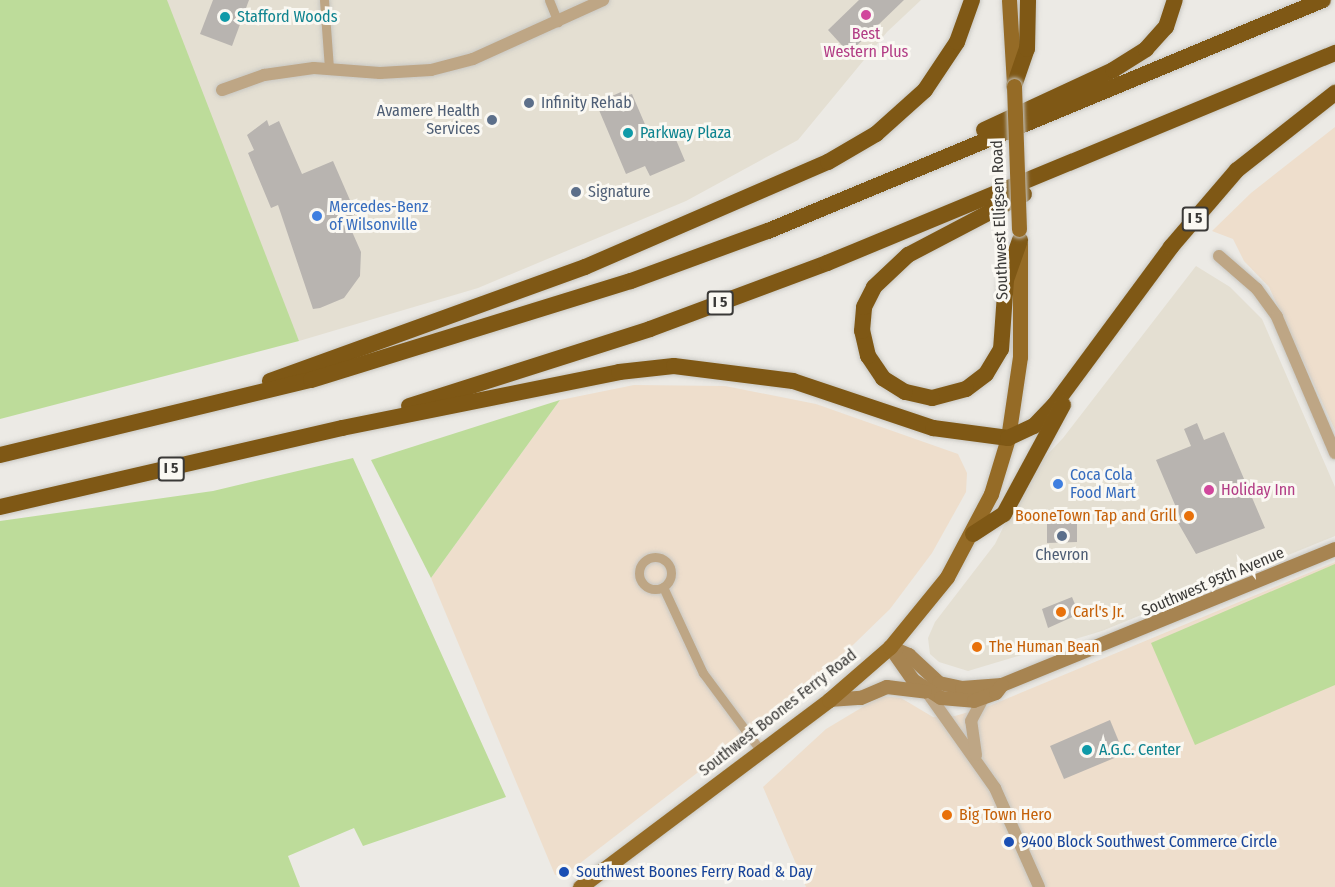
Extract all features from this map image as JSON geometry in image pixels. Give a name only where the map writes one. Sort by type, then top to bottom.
[{"type":"highway","points":[[199,407],[585,267],[828,162],[876,134],[925,90],[957,42],[972,0]]},
{"type":"highway","points":[[1014,86],[1027,49],[1028,0]]},
{"type":"highway","points":[[899,177],[1132,59],[1156,40],[1175,0]]},
{"type":"highway","points":[[0,455],[311,380],[535,313],[768,231],[1323,0]]},
{"type":"highway","name":"I 5","points":[[342,428],[650,329],[1091,158],[1335,53]]},
{"type":"highway","name":"I 5","points":[[0,507],[342,428],[620,372],[674,366],[793,381],[933,428],[1008,438],[1034,426],[1083,371],[1171,247],[1237,170],[1335,93]]},
{"type":"highway","name":"I 5","points":[[1019,234],[1006,280],[1001,349],[986,374],[966,389],[932,398],[905,392],[883,378],[868,356],[862,318],[868,295],[885,274],[908,255],[1091,158]]},
{"type":"highway","name":"I 5","points":[[973,534],[1004,514],[1083,371]]},
{"type":"main road","name":"Southwest Elligsen Road","points":[[1008,438],[1020,357],[1019,234],[1009,0]]},
{"type":"main road","name":"Southwest Boones Ferry Road","points":[[580,887],[829,700],[890,647],[943,583],[973,534],[1008,438]]},
{"type":"main road","name":"Southwest 95th Avenue","points":[[983,698],[1002,685],[1335,549]]},
{"type":"main road","points":[[890,647],[909,655],[946,692]]},
{"type":"main road","points":[[890,647],[927,692]]},
{"type":"main road","name":"Southwest 95th Avenue","points":[[946,692],[1002,685]]},
{"type":"main road","points":[[829,700],[861,698],[887,687],[983,698]]},
{"type":"street","points":[[324,0],[329,68]]},
{"type":"street","points":[[549,0],[558,22]]},
{"type":"street","points":[[222,90],[264,75],[329,68],[418,73],[473,59],[603,0]]},
{"type":"street","points":[[1219,256],[1257,289],[1277,316],[1335,453]]},
{"type":"street","points":[[663,587],[703,673],[761,751]]},
{"type":"street","points":[[927,692],[976,755],[995,788],[1039,887]]},
{"type":"street","points":[[976,755],[971,721],[983,698]]},
{"type":"shaded area","points":[[151,0],[921,0],[887,32],[798,140],[686,201],[478,288],[299,341]]},
{"type":"shaded area","points":[[1335,127],[1335,430],[1269,287],[1244,261],[1233,239],[1212,231],[1251,193]]},
{"type":"shaded area","points":[[1196,266],[1230,287],[1262,319],[1335,487],[1335,536],[1102,631],[968,671],[939,662],[930,654],[928,638],[935,622],[995,544],[1030,473],[1063,438]]},
{"type":"shaded area","points":[[634,385],[725,386],[816,404],[958,454],[967,473],[966,492],[932,553],[890,609],[854,644],[771,716],[566,874],[555,875],[431,578],[560,400]]},
{"type":"shaded area","points":[[1335,562],[1335,887],[806,887],[763,787],[826,729],[881,696],[901,698],[933,717],[955,716],[989,706]]},
{"type":"green space","points":[[0,0],[167,0],[299,341],[0,419]]},
{"type":"green space","points":[[560,400],[431,578],[371,460]]},
{"type":"green space","points":[[353,458],[506,797],[363,846],[354,828],[288,856],[300,887],[0,887],[0,521],[213,491]]},
{"type":"green space","points":[[1335,564],[1335,685],[1195,745],[1151,643]]},
{"type":"building","name":"Stafford Woods","points":[[213,0],[249,0],[232,46],[200,34]]},
{"type":"building","name":"Best Western Plus","points":[[859,0],[904,0],[849,53],[828,30]]},
{"type":"building","name":"Parkway Plaza","points":[[621,92],[623,97],[632,94],[650,136],[666,129],[670,137],[674,135],[685,161],[650,176],[645,166],[626,174],[596,103]]},
{"type":"building","name":"Mercedes-Benz of Wilsonville","points":[[267,120],[269,126],[279,121],[302,174],[333,161],[356,214],[346,218],[361,252],[360,276],[344,298],[320,308],[313,309],[278,205],[271,208],[248,153],[254,150],[247,135]]},
{"type":"building","name":"Holiday Inn","points":[[1197,423],[1204,440],[1224,432],[1265,528],[1196,554],[1177,521],[1181,519],[1156,460],[1191,446],[1184,429]]},
{"type":"building","name":"Chevron","points":[[1077,519],[1077,542],[1047,543],[1047,520]]},
{"type":"building","name":"Carl's Jr.","points":[[1072,597],[1079,614],[1048,628],[1042,609]]},
{"type":"building","name":"A.G.C. Center","points":[[1110,720],[1124,754],[1064,779],[1050,746]]},
{"type":"place","name":"Best Western Plus","points":[[866,15]]},
{"type":"place","name":"Stafford Woods","points":[[225,17]]},
{"type":"place","name":"Infinity Rehab","points":[[529,103]]},
{"type":"place","name":"Avamere Health Services","points":[[492,120]]},
{"type":"place","name":"Parkway Plaza","points":[[628,133]]},
{"type":"place","name":"Signature","points":[[576,192]]},
{"type":"place","name":"Mercedes-Benz of Wilsonville","points":[[317,216]]},
{"type":"place","name":"Coca Cola Food Mart","points":[[1058,484]]},
{"type":"place","name":"Holiday Inn","points":[[1209,490]]},
{"type":"place","name":"BooneTown Tap and Grill","points":[[1189,516]]},
{"type":"place","name":"Chevron","points":[[1062,536]]},
{"type":"place","name":"Carl's Jr.","points":[[1061,612]]},
{"type":"place","name":"The Human Bean","points":[[977,647]]},
{"type":"place","name":"A.G.C. Center","points":[[1087,750]]},
{"type":"place","name":"Big Town Hero","points":[[947,815]]},
{"type":"place","name":"9400 Block Southwest Commerce Circle","points":[[1009,842]]},
{"type":"place","name":"Southwest Boones Ferry Road & Day","points":[[564,872]]}]
